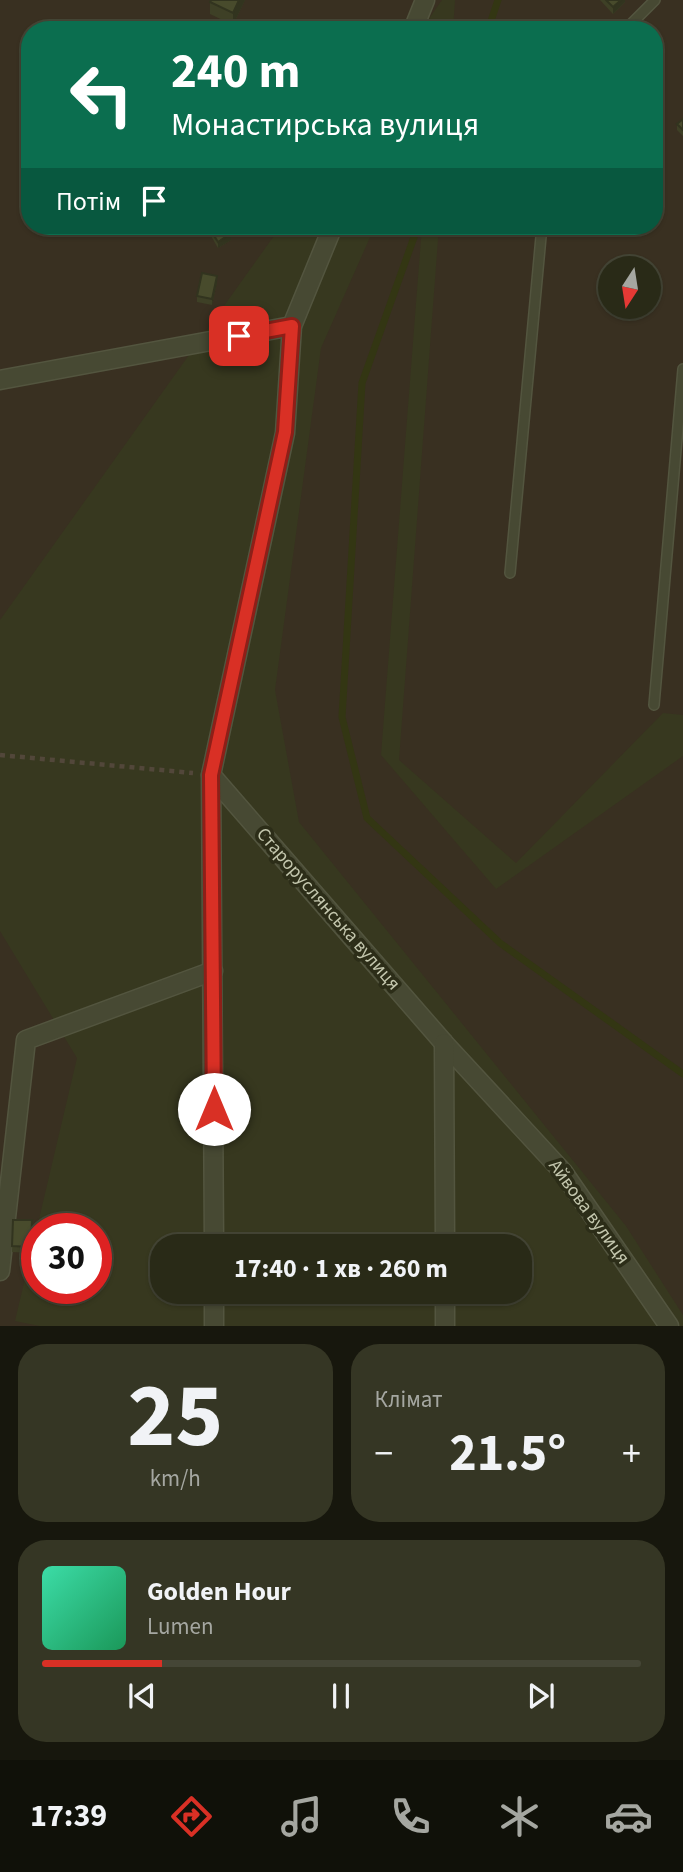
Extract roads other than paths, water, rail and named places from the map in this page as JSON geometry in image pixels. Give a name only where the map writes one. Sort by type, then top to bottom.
[{"type":"street","points":[[417,21],[425,0]]},
{"type":"street","points":[[214,1234],[211,775],[285,432],[292,326],[329,235]]},
{"type":"street","points":[[0,380],[292,326]]},
{"type":"street","name":"Староруслянська вулиця","points":[[211,775],[444,1043]]},
{"type":"street","points":[[0,1271],[26,1040],[214,971]]},
{"type":"street","points":[[444,1043],[445,1234]]},
{"type":"street","name":"Айвова вулиця","points":[[444,1043],[563,1172],[669,1326]]},
{"type":"street","points":[[214,1304],[214,1326]]},
{"type":"street","points":[[445,1304],[445,1326]]},
{"type":"lane","points":[[634,21],[655,0]]},
{"type":"lane","points":[[510,573],[541,235]]},
{"type":"lane","points":[[654,705],[683,369]]},
{"type":"waterway","points":[[491,21],[498,0]]},
{"type":"waterway","points":[[415,235],[362,383],[342,717],[367,818],[500,943],[683,1074]]}]
